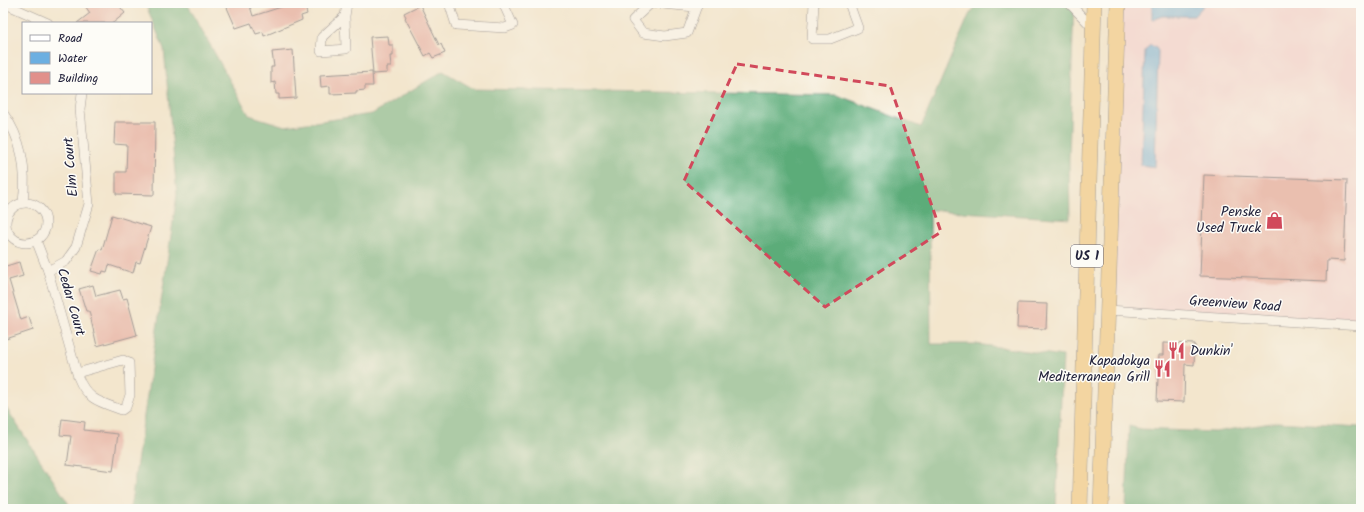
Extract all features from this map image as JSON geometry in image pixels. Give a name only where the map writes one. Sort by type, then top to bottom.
[{"type":"highway","name":"US 1","points":[[1080,509],[1094,3]]},
{"type":"highway","name":"US 1","points":[[1101,509],[1118,3]]},
{"type":"street","points":[[3,3],[46,22]]},
{"type":"street","points":[[345,16],[347,3]]},
{"type":"street","points":[[449,3],[456,25],[505,28],[513,25],[503,3]]},
{"type":"street","points":[[651,3],[696,5],[687,33],[665,36],[643,33],[633,20],[651,3]]},
{"type":"street","points":[[814,3],[812,39],[830,39],[858,28],[849,3]]},
{"type":"street","points":[[1069,3],[1093,29]]},
{"type":"street","name":"Elm Court","points":[[48,271],[66,260],[76,247],[88,204],[80,109],[82,94]]},
{"type":"street","points":[[3,113],[16,136],[22,156],[25,179],[23,203]]},
{"type":"street","points":[[23,203],[37,206],[45,217],[45,229],[36,240],[26,242],[18,240],[12,236],[8,228],[7,222],[10,212],[12,209],[23,203]]},
{"type":"street","name":"Cedar Court","points":[[36,240],[48,271],[77,373],[83,390],[94,400],[122,410],[126,407],[130,395],[130,363],[123,360],[77,373]]},
{"type":"street","name":"Greenview Road","points":[[1108,310],[1361,326]]},
{"type":"highlighted area","points":[[737,64],[890,86],[941,232],[825,307],[684,181]]},
{"type":"shaded area","points":[[1118,3],[1361,3],[1361,326],[1108,310]]},
{"type":"green space","points":[[145,3],[187,3],[249,115],[285,126],[372,114],[443,71],[474,89],[837,95],[921,127],[969,15],[978,3],[1074,3],[1069,159],[1070,219],[930,210],[931,344],[976,344],[1063,356],[1056,509],[130,509],[177,195],[164,49]]},
{"type":"green space","points":[[3,403],[72,509],[3,509]]},
{"type":"green space","points":[[1277,422],[1361,427],[1361,509],[1126,509],[1129,426],[1141,429],[1215,432]]},
{"type":"water","points":[[1152,3],[1206,3],[1194,16],[1162,16],[1152,20]]},
{"type":"water","points":[[1150,45],[1158,51],[1155,167],[1141,165],[1145,51]]},
{"type":"building","points":[[83,3],[117,3],[125,13],[114,22],[78,22],[90,13]]},
{"type":"building","points":[[225,3],[249,3],[253,16],[294,3],[304,3],[307,14],[301,16],[302,20],[264,36],[263,32],[256,34],[251,23],[236,28]]},
{"type":"building","points":[[420,5],[439,45],[441,44],[445,53],[433,58],[430,53],[425,56],[405,18],[404,13]]},
{"type":"building","points":[[388,36],[389,45],[393,45],[393,56],[390,56],[391,67],[387,67],[387,73],[373,74],[370,37]]},
{"type":"building","points":[[293,50],[296,98],[279,99],[279,94],[276,94],[275,82],[271,83],[271,67],[274,67],[272,52]]},
{"type":"building","points":[[372,72],[373,86],[365,86],[365,90],[356,91],[356,93],[330,94],[330,86],[321,87],[320,75]]},
{"type":"building","points":[[115,122],[155,122],[154,195],[116,194],[116,172],[126,172],[127,145],[114,144]]},
{"type":"building","name":"Penske Used Truck","points":[[1204,175],[1347,180],[1344,261],[1327,260],[1326,281],[1200,276]]},
{"type":"building","points":[[112,215],[151,227],[140,263],[136,262],[133,273],[109,265],[107,272],[103,271],[102,274],[91,271],[99,249],[102,250]]},
{"type":"building","points":[[19,262],[23,276],[9,280],[21,320],[29,317],[33,330],[3,340],[3,267]]},
{"type":"building","points":[[93,285],[96,296],[120,290],[123,299],[127,298],[137,335],[97,346],[89,311],[86,311],[79,289]]},
{"type":"building","points":[[1018,303],[1047,304],[1046,329],[1017,328]]},
{"type":"building","points":[[1163,343],[1195,344],[1194,365],[1185,364],[1184,402],[1157,401],[1159,355],[1163,355]]},
{"type":"building","points":[[62,419],[85,422],[84,430],[118,434],[113,471],[67,465],[71,436],[60,435]]},
{"type":"place","name":"Penske Used Truck","points":[[1274,220]]},
{"type":"place","name":"Dunkin'","points":[[1177,351]]},
{"type":"place","name":"Kapadokya Mediterranean Grill","points":[[1163,369]]}]
